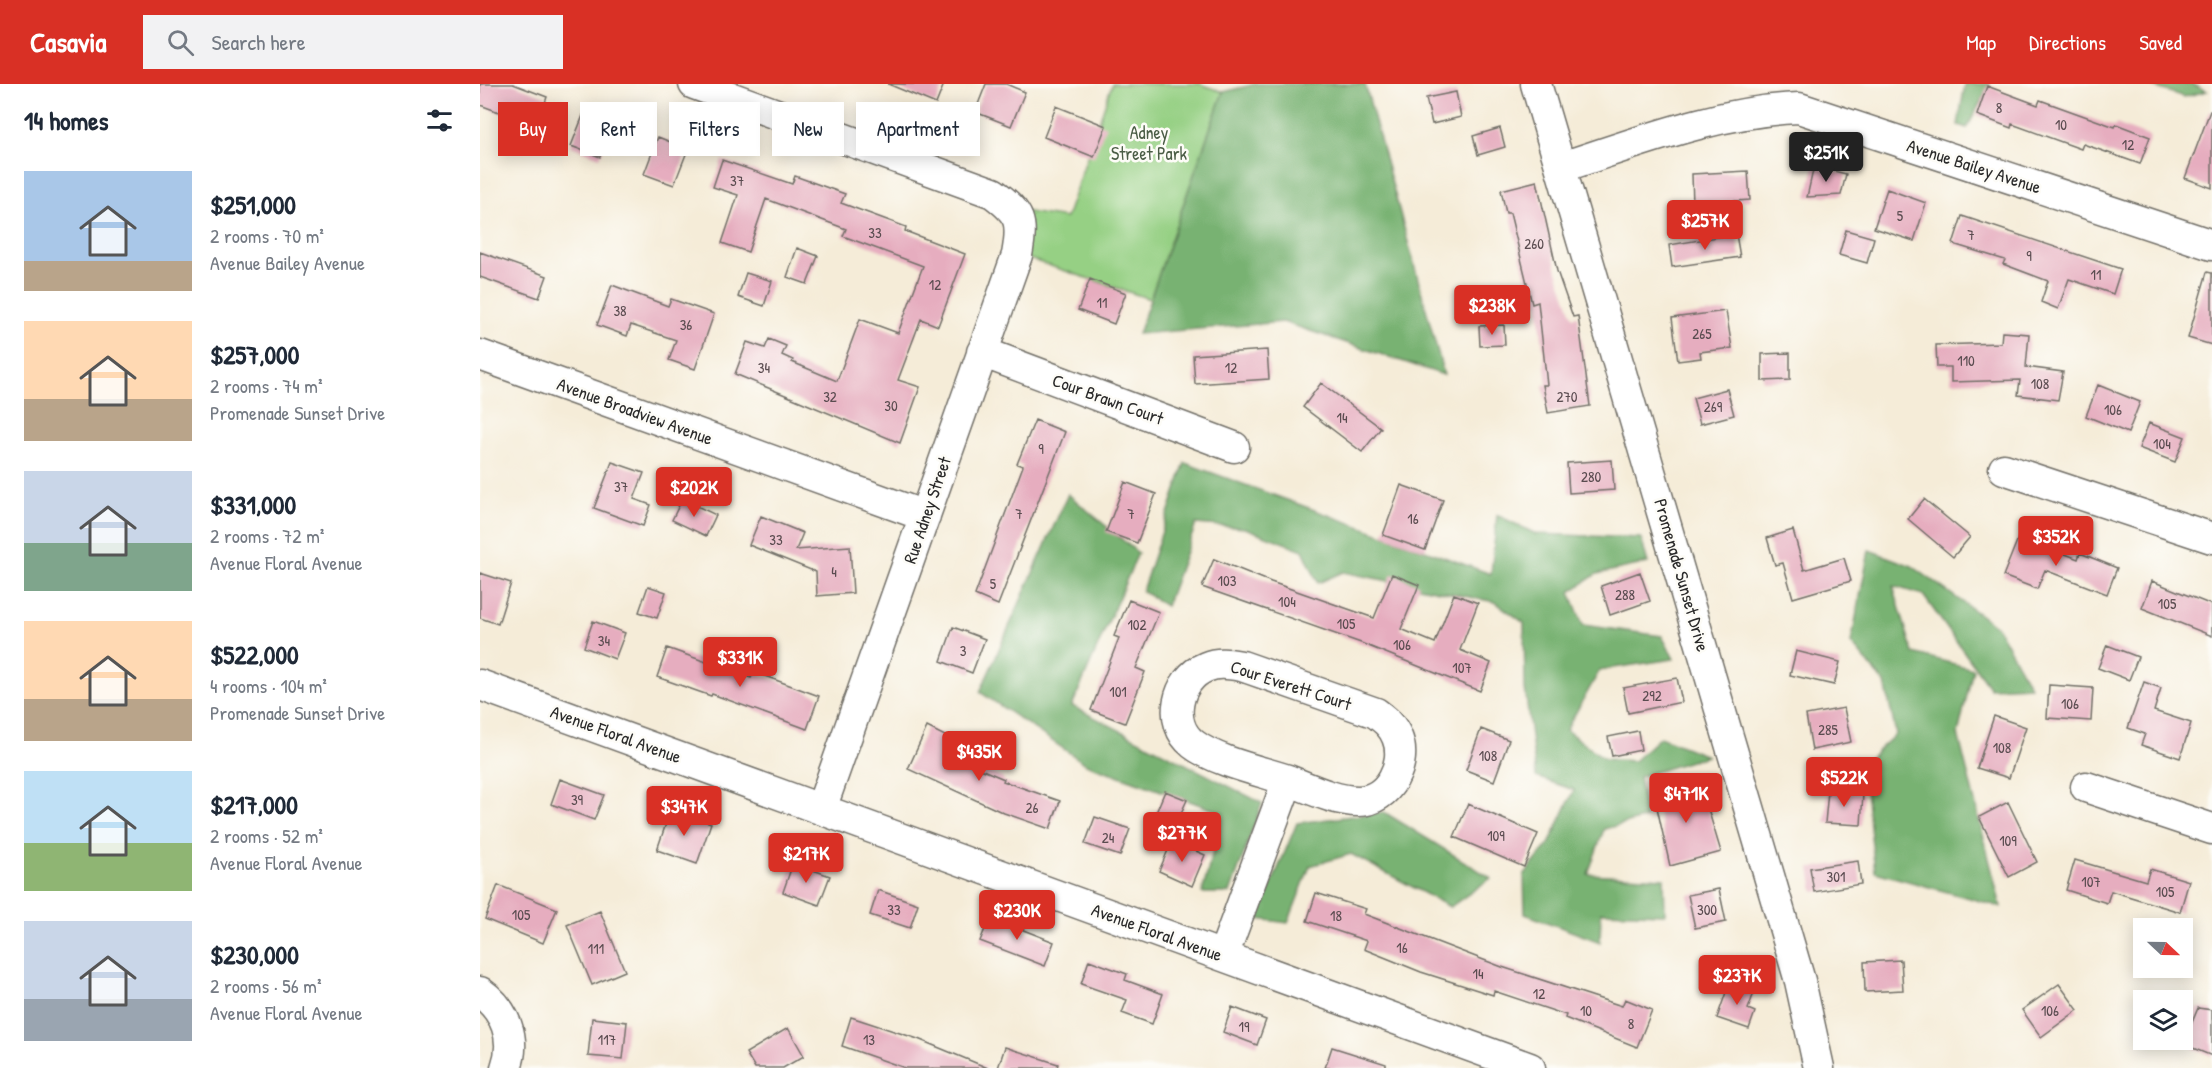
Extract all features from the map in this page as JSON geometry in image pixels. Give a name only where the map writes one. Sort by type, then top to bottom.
[{"type":"street","name":"Rue Adney Street","points":[[694,84],[993,193],[1015,210],[1022,230],[1017,255],[821,809]]},
{"type":"street","name":"Promenade Sunset Drive","points":[[1536,84],[1800,981],[1819,1068]]},
{"type":"street","name":"Avenue Bailey Avenue","points":[[1562,167],[1726,116],[1761,109],[1799,108],[2212,245]]},
{"type":"street","name":"Cour Brawn Court","points":[[982,352],[1234,447]]},
{"type":"street","name":"Avenue Broadview Avenue","points":[[480,355],[925,516]]},
{"type":"street","points":[[2004,469],[2212,538]]},
{"type":"street","name":"Cour Everett Court","points":[[1223,663],[1242,666],[1376,713],[1389,723],[1398,737],[1400,755],[1398,771],[1388,787],[1375,797],[1360,801],[1344,799],[1288,780],[1210,753],[1192,744],[1181,730],[1177,712],[1180,695],[1190,678],[1205,668],[1223,663]]},
{"type":"street","name":"Avenue Floral Avenue","points":[[480,685],[1530,1068]]},
{"type":"street","points":[[1223,956],[1288,780]]},
{"type":"street","points":[[2086,787],[2212,829]]},
{"type":"street","points":[[480,992],[494,1002],[506,1022],[510,1039],[506,1068]]},
{"type":"green space","name":"Adney Street Park","points":[[1112,84],[1200,84],[1223,92],[1150,299],[1017,255],[1015,210],[1066,218]]},
{"type":"green space","points":[[1256,84],[1365,84],[1444,375],[1283,322],[1138,334],[1223,92]]},
{"type":"green space","points":[[1965,84],[1990,84],[1967,128],[1958,125]]},
{"type":"green space","points":[[2145,84],[2191,84],[2207,91],[2184,97]]},
{"type":"green space","points":[[1185,463],[1491,574],[1497,515],[1536,534],[1641,538],[1648,563],[1597,574],[1570,592],[1583,625],[1662,636],[1674,659],[1600,670],[1566,730],[1605,759],[1634,761],[1660,737],[1707,756],[1639,777],[1646,818],[1604,829],[1588,874],[1664,878],[1665,914],[1601,912],[1600,942],[1525,914],[1524,875],[1549,844],[1574,790],[1536,777],[1525,688],[1524,623],[1495,602],[1343,572],[1318,583],[1303,550],[1245,528],[1196,524],[1166,606],[1142,591]]},
{"type":"green space","points":[[1068,494],[1138,553],[1072,706],[1262,803],[1230,893],[1202,893],[1223,813],[1086,764],[980,692]]},
{"type":"green space","points":[[1869,550],[1912,566],[1997,627],[2030,686],[1990,688],[1923,595],[1893,586],[1913,653],[1973,669],[1958,734],[2001,907],[1875,872],[1863,764],[1896,734],[1885,683],[1851,643]]},
{"type":"green space","points":[[1384,812],[1491,878],[1450,907],[1351,854],[1310,866],[1288,923],[1257,919],[1297,823]]},
{"type":"building","points":[[480,84],[513,84],[547,97],[545,102],[498,102],[498,112],[480,105]]},
{"type":"building","points":[[888,84],[944,84],[937,102],[931,102]]},
{"type":"building","points":[[986,84],[1006,84],[1025,92],[1011,126],[980,114],[979,102]]},
{"type":"building","points":[[1987,86],[2038,105],[2040,100],[2150,137],[2140,164],[2083,144],[2081,149],[2012,124],[2011,128],[1977,115]]},
{"type":"building","points":[[1456,92],[1461,117],[1432,124],[1426,98]]},
{"type":"building","points":[[1056,106],[1106,126],[1094,157],[1044,137]]},
{"type":"building","points":[[2210,111],[2212,111],[2212,188],[2185,178]]},
{"type":"building","points":[[580,123],[580,149],[571,146]]},
{"type":"building","points":[[1500,128],[1505,147],[1478,155],[1473,136]]},
{"type":"building","points":[[658,137],[669,141],[669,156],[685,156],[674,185],[644,174],[651,156],[657,156]]},
{"type":"building","points":[[722,160],[792,184],[795,176],[845,194],[841,203],[906,227],[905,231],[965,254],[938,326],[921,319],[898,380],[920,387],[900,443],[735,374],[747,342],[765,348],[769,339],[786,346],[782,355],[793,360],[792,362],[837,381],[860,319],[898,333],[923,266],[843,236],[846,229],[766,199],[748,252],[722,243],[738,195],[713,187]]},
{"type":"building","points":[[1814,166],[1846,174],[1841,195],[1807,197]]},
{"type":"building","points":[[1748,171],[1750,200],[1693,204],[1692,174]]},
{"type":"building","points":[[1537,181],[1557,271],[1573,317],[1578,316],[1590,406],[1548,413],[1543,385],[1547,385],[1538,302],[1532,304],[1510,213],[1506,213],[1501,190]]},
{"type":"building","points":[[1887,189],[1926,203],[1914,241],[1874,228]]},
{"type":"building","points":[[1962,216],[2121,269],[2113,294],[2069,279],[2058,309],[2041,302],[2048,281],[2003,264],[2005,260],[1953,244]]},
{"type":"building","points":[[1846,230],[1874,238],[1867,263],[1839,255]]},
{"type":"building","points":[[1736,234],[1740,257],[1672,267],[1669,245]]},
{"type":"building","points":[[797,248],[818,256],[807,284],[787,277]]},
{"type":"building","points":[[480,252],[547,276],[539,298],[480,277]]},
{"type":"building","points":[[2207,272],[2212,273],[2212,345],[2188,338]]},
{"type":"building","points":[[746,273],[772,281],[764,306],[738,297]]},
{"type":"building","points":[[1090,279],[1126,293],[1114,324],[1078,310]]},
{"type":"building","points":[[612,285],[668,306],[671,299],[714,314],[695,369],[669,360],[676,340],[631,325],[627,336],[597,325]]},
{"type":"building","points":[[1726,311],[1732,348],[1700,352],[1701,358],[1678,361],[1672,318]]},
{"type":"building","points":[[1504,325],[1505,345],[1480,346],[1479,326]]},
{"type":"building","points":[[2002,332],[2029,334],[2026,367],[2063,372],[2058,400],[2018,395],[2020,380],[1951,382],[1951,367],[1937,367],[1936,345],[2001,343]]},
{"type":"building","points":[[1267,350],[1269,379],[1195,384],[1193,355]]},
{"type":"building","points":[[1790,353],[1790,380],[1762,381],[1762,354]]},
{"type":"building","points":[[1321,383],[1381,428],[1362,452],[1303,407]]},
{"type":"building","points":[[2098,385],[2140,402],[2128,433],[2086,416]]},
{"type":"building","points":[[1727,389],[1734,415],[1700,424],[1693,398]]},
{"type":"building","points":[[1035,420],[1065,432],[998,605],[975,595],[1023,466],[1017,464]]},
{"type":"building","points":[[2149,423],[2185,437],[2175,462],[2139,448]]},
{"type":"building","points":[[1612,460],[1614,490],[1569,493],[1567,463]]},
{"type":"building","points":[[612,462],[644,473],[634,499],[651,505],[643,526],[594,508]]},
{"type":"building","points":[[1125,482],[1156,494],[1137,543],[1106,532]]},
{"type":"building","points":[[1401,485],[1443,500],[1425,550],[1383,535]]},
{"type":"building","points":[[682,499],[716,515],[706,536],[672,520]]},
{"type":"building","points":[[1924,499],[1970,537],[1953,557],[1908,519]]},
{"type":"building","points":[[761,516],[803,533],[796,550],[850,546],[853,593],[817,596],[816,572],[749,545]]},
{"type":"building","points":[[1793,530],[1804,570],[1844,558],[1851,581],[1793,598],[1783,563],[1775,565],[1767,538]]},
{"type":"building","points":[[2019,536],[2078,559],[2080,553],[2117,568],[2107,594],[2045,570],[2037,589],[2003,576]]},
{"type":"building","points":[[1214,559],[1271,582],[1374,618],[1392,574],[1419,585],[1401,629],[1435,643],[1454,594],[1478,603],[1460,650],[1491,663],[1480,691],[1361,643],[1202,587]]},
{"type":"building","points":[[1640,572],[1650,601],[1610,615],[1601,586]]},
{"type":"building","points":[[480,573],[511,583],[498,624],[480,618]]},
{"type":"building","points":[[2152,581],[2212,605],[2212,636],[2142,608]]},
{"type":"building","points":[[648,586],[666,592],[657,618],[639,612]]},
{"type":"building","points":[[1129,600],[1159,612],[1136,668],[1145,672],[1125,723],[1091,710],[1119,638],[1114,636]]},
{"type":"building","points":[[593,621],[625,633],[615,659],[584,647]]},
{"type":"building","points":[[953,627],[985,639],[972,673],[941,661]]},
{"type":"building","points":[[2107,645],[2138,657],[2129,680],[2098,668]]},
{"type":"building","points":[[667,648],[751,678],[754,672],[819,696],[807,729],[712,694],[711,696],[657,677]]},
{"type":"building","points":[[1796,651],[1840,662],[1834,685],[1790,675]]},
{"type":"building","points":[[1677,678],[1682,702],[1628,713],[1623,688]]},
{"type":"building","points":[[2144,682],[2161,688],[2154,711],[2191,723],[2180,758],[2141,745],[2145,734],[2128,728]]},
{"type":"building","points":[[2049,685],[2093,688],[2091,721],[2047,718]]},
{"type":"building","points":[[1844,708],[1851,742],[1812,750],[1806,715]]},
{"type":"building","points":[[1994,716],[2026,727],[2009,778],[1977,768]]},
{"type":"building","points":[[927,727],[957,742],[950,756],[1004,779],[1003,781],[1060,801],[1050,829],[1004,813],[908,769]]},
{"type":"building","points":[[1481,729],[1509,740],[1494,781],[1466,770]]},
{"type":"building","points":[[1638,731],[1641,750],[1612,756],[1608,737]]},
{"type":"building","points":[[560,779],[604,795],[594,820],[551,804]]},
{"type":"building","points":[[1700,782],[1721,852],[1670,866],[1654,794]]},
{"type":"building","points":[[1165,791],[1187,800],[1176,824],[1155,815]]},
{"type":"building","points":[[1828,791],[1863,794],[1861,825],[1825,823]]},
{"type":"building","points":[[2008,802],[2037,862],[2009,877],[1979,817]]},
{"type":"building","points":[[1468,804],[1538,834],[1524,867],[1454,837]]},
{"type":"building","points":[[671,809],[711,823],[697,864],[657,850]]},
{"type":"building","points":[[1095,817],[1130,829],[1120,856],[1085,844]]},
{"type":"building","points":[[1172,841],[1205,855],[1192,886],[1159,871]]},
{"type":"building","points":[[2075,860],[2146,881],[2150,869],[2189,881],[2180,912],[2111,891],[2107,903],[2066,890]]},
{"type":"building","points":[[1858,861],[1861,884],[1814,892],[1810,868]]},
{"type":"building","points":[[793,863],[830,876],[819,905],[783,892]]},
{"type":"building","points":[[498,885],[557,909],[543,943],[485,919]]},
{"type":"building","points":[[1719,889],[1726,922],[1695,928],[1688,895]]},
{"type":"building","points":[[878,890],[918,904],[910,928],[870,915]]},
{"type":"building","points":[[1316,893],[1366,909],[1364,914],[1502,967],[1622,1006],[1625,999],[1652,1010],[1637,1047],[1565,1018],[1566,1015],[1494,991],[1493,995],[1421,972],[1364,949],[1367,941],[1307,921]]},
{"type":"building","points":[[600,911],[625,971],[592,985],[567,925]]},
{"type":"building","points":[[990,917],[1054,942],[1045,966],[980,941]]},
{"type":"building","points":[[1089,960],[1127,974],[1125,980],[1163,994],[1152,1024],[1122,1013],[1127,1000],[1081,984]]},
{"type":"building","points":[[1901,960],[1903,990],[1865,992],[1864,962]]},
{"type":"building","points":[[1730,981],[1755,990],[1748,1009],[1755,1012],[1749,1029],[1717,1018]]},
{"type":"building","points":[[2059,984],[2078,1010],[2041,1037],[2022,1010]]},
{"type":"building","points":[[1232,1007],[1266,1020],[1257,1045],[1223,1032]]},
{"type":"building","points":[[2198,1008],[2212,1010],[2212,1056],[2193,1048],[2193,1020]]},
{"type":"building","points":[[851,1017],[918,1039],[988,1068],[905,1068],[842,1046]]},
{"type":"building","points":[[592,1018],[627,1022],[623,1059],[588,1056]]},
{"type":"building","points":[[788,1028],[804,1056],[783,1068],[755,1068],[746,1053]]},
{"type":"building","points":[[1005,1047],[1058,1064],[1057,1068],[998,1068]]},
{"type":"building","points":[[1332,1047],[1386,1064],[1386,1068],[1325,1068]]}]
